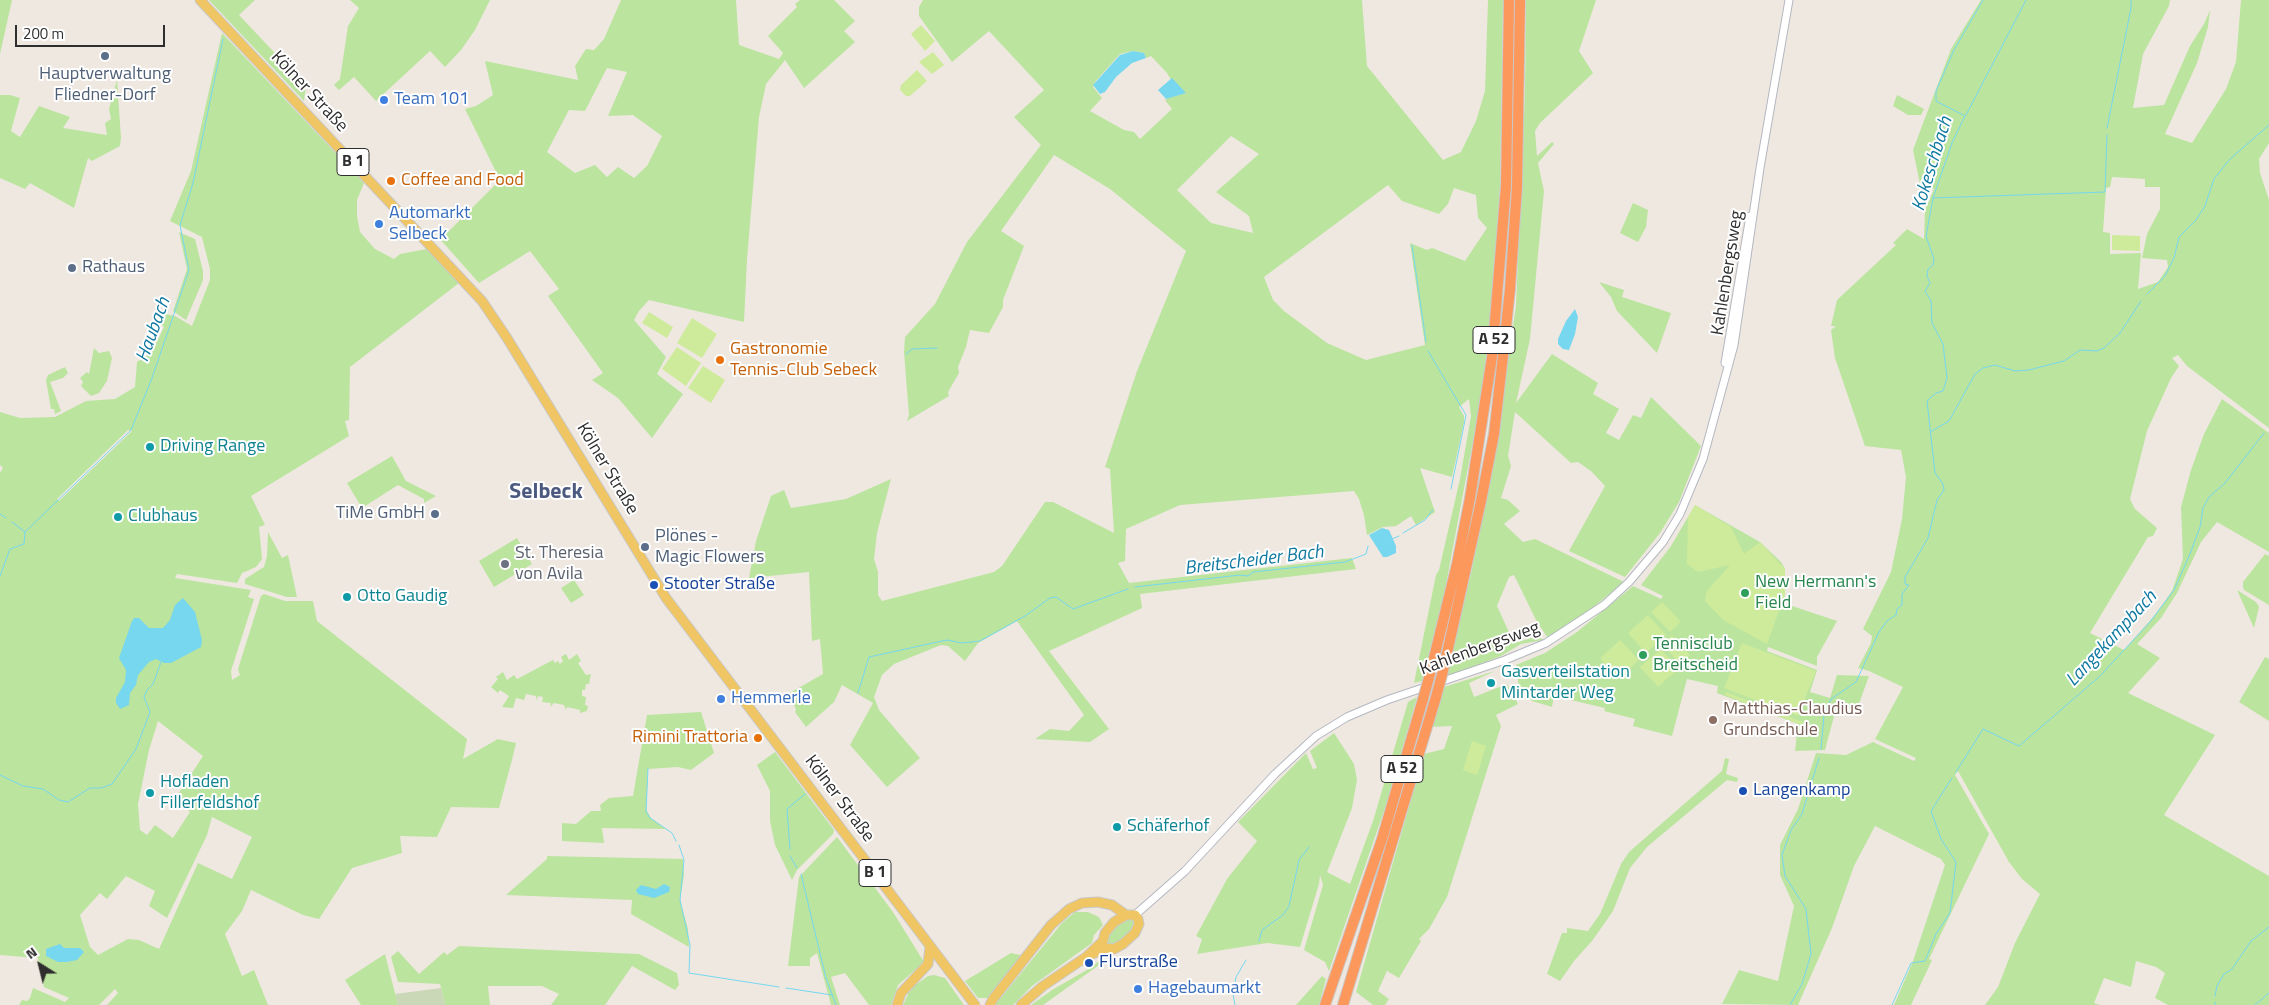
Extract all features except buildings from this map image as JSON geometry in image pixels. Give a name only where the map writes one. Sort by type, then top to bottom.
[{"type":"highway","name":"A 52","points":[[1332,997],[1338,970],[1382,839],[1430,674],[1457,564],[1470,498],[1492,357],[1506,186],[1509,0]]},
{"type":"highway","name":"A 52","points":[[1344,1005],[1443,671],[1494,434],[1510,289],[1517,187],[1520,0]]},
{"type":"highway","points":[[1325,1005],[1332,997]]},
{"type":"main road","name":"Kölner Straße","points":[[200,0],[486,305],[666,598],[974,1004]]},
{"type":"main road","points":[[974,1004],[992,1002],[1059,916],[1082,903],[1098,902],[1112,905],[1133,917]]},
{"type":"main road","points":[[1107,904],[1114,922]]},
{"type":"main road","name":"Kahlenbergsweg","points":[[1133,917],[1135,933],[1128,941],[1114,949],[1105,945],[1105,933],[1114,922],[1133,917]]},
{"type":"main road","name":"Kahlenbergsweg","points":[[1020,1005],[1043,986],[1105,945]]},
{"type":"main road","points":[[897,1005],[901,993],[908,984],[925,970],[930,960],[930,947]]},
{"type":"main road","points":[[925,970],[946,967]]},
{"type":"street","name":"Kahlenbergsweg","points":[[1133,917],[1178,875],[1202,847],[1281,768],[1330,727],[1387,700],[1536,648],[1576,626],[1604,605],[1647,563],[1680,514],[1692,488],[1708,445],[1734,345],[1760,168],[1789,0]]},
{"type":"green space","points":[[0,0],[12,0],[0,54]]},
{"type":"green space","points":[[209,0],[255,0],[239,15],[306,86],[304,101]]},
{"type":"green space","points":[[350,0],[490,0],[475,30],[461,50],[445,67],[430,51],[376,101],[354,77],[339,90],[334,85],[340,79],[348,26],[359,8]]},
{"type":"green space","points":[[621,0],[736,0],[739,45],[779,59],[783,53],[768,36],[797,7],[795,4],[800,0],[834,0],[855,21],[844,31],[855,42],[804,88],[785,60],[766,84],[759,117],[747,259],[744,322],[649,300],[634,320],[666,357],[657,374],[683,394],[652,438],[618,398],[592,380],[603,373],[548,296],[559,289],[530,251],[479,283],[439,238],[449,231],[500,180],[465,109],[476,106],[493,95],[485,61],[578,80],[575,66],[586,49],[594,50],[604,39]],"holes":[[[607,68],[627,72],[608,116],[633,115],[662,136],[647,166],[634,178],[618,167],[607,177],[595,165],[575,173],[547,152],[569,110],[585,111]]]},
{"type":"green space","points":[[923,0],[1362,0],[1367,66],[1443,160],[1461,152],[1476,121],[1485,91],[1488,0],[1503,0],[1500,186],[1493,292],[1482,393],[1444,595],[1422,681],[1414,683],[1436,575],[1439,570],[1460,479],[1471,416],[1469,399],[1459,407],[1464,416],[1464,422],[1452,477],[1420,468],[1435,512],[1416,525],[1411,516],[1396,526],[1383,527],[1367,535],[1364,515],[1359,499],[1354,491],[1180,505],[1126,529],[1125,561],[1118,563],[1129,583],[1352,558],[1356,569],[1140,594],[1142,608],[1049,651],[1109,729],[1090,742],[1035,739],[1050,729],[1069,731],[1084,715],[1017,621],[978,643],[965,661],[948,646],[941,645],[894,664],[882,675],[874,697],[879,710],[920,758],[887,787],[850,745],[873,703],[842,685],[834,702],[806,727],[795,712],[796,709],[788,694],[823,674],[820,639],[812,641],[809,572],[749,578],[756,541],[771,496],[784,490],[791,508],[846,499],[891,479],[877,533],[874,559],[878,572],[878,595],[882,601],[994,572],[1002,566],[1045,502],[1053,502],[1114,533],[1110,469],[1105,467],[1137,371],[1186,251],[1110,189],[1054,155],[1001,231],[1024,246],[1003,300],[1003,307],[989,333],[970,330],[958,367],[959,373],[948,392],[949,396],[907,421],[909,415],[904,352],[905,337],[935,304],[967,242],[1041,145],[1014,117],[1044,90],[989,31],[952,62],[919,16],[919,7]],"holes":[[[1133,51],[1144,53],[1146,58],[1151,56],[1167,73],[1180,95],[1172,96],[1165,100],[1172,109],[1140,139],[1134,132],[1124,130],[1090,111],[1102,98],[1093,87],[1095,82],[1120,54]],[[1231,136],[1259,154],[1216,192],[1249,216],[1253,233],[1211,223],[1177,190]],[[1388,185],[1402,201],[1439,214],[1448,204],[1454,188],[1476,195],[1478,218],[1487,228],[1465,261],[1432,248],[1427,250],[1410,243],[1425,345],[1366,360],[1327,343],[1284,311],[1273,300],[1264,277]]]},
{"type":"green space","points":[[1526,0],[1596,0],[1579,51],[1593,73],[1540,123],[1535,131],[1537,156],[1552,142],[1554,144],[1538,163],[1544,191],[1530,339],[1516,403],[1552,354],[1598,383],[1593,394],[1619,409],[1606,433],[1619,440],[1633,415],[1641,418],[1651,397],[1701,446],[1679,502],[1660,533],[1625,577],[1569,551],[1605,486],[1591,471],[1578,462],[1571,463],[1515,412],[1508,456],[1511,466],[1501,498],[1508,500],[1520,511],[1504,524],[1523,542],[1535,539],[1624,582],[1579,619],[1547,637],[1536,620],[1514,575],[1509,577],[1497,606],[1514,643],[1539,636],[1543,640],[1521,644],[1501,656],[1446,677],[1472,569],[1493,463],[1516,306],[1525,94]]},
{"type":"green space","points":[[1981,0],[2170,0],[2169,6],[2143,54],[2133,108],[2164,105],[2190,46],[2204,24],[2210,10],[2208,27],[2197,63],[2165,134],[2192,143],[2226,89],[2236,62],[2241,0],[2269,0],[2269,143],[2259,159],[2260,173],[2269,200],[2269,428],[2187,366],[2178,355],[2172,358],[2179,366],[2171,378],[2147,431],[2130,499],[2135,509],[2157,528],[2153,536],[2148,537],[2090,633],[2124,650],[2155,615],[2172,591],[2183,559],[2181,507],[2191,470],[2204,434],[2222,399],[2269,433],[2269,552],[2217,522],[2201,542],[2177,593],[2161,618],[2137,644],[2160,658],[2128,693],[2215,735],[2164,815],[2269,876],[2269,1005],[2168,1005],[2155,998],[2165,973],[2156,967],[2136,961],[2131,987],[2104,978],[2094,1003],[2100,1005],[1985,1005],[1998,987],[2015,943],[2040,894],[2022,879],[2009,862],[1958,771],[1955,775],[1989,834],[1929,959],[1932,960],[1911,1005],[1894,1005],[1913,961],[1945,865],[1941,859],[1875,826],[1854,866],[1832,928],[1798,1005],[1722,1004],[1739,970],[1778,981],[1794,906],[1780,875],[1780,845],[1798,809],[1816,753],[1846,755],[1873,742],[1914,761],[1916,758],[1875,739],[1903,687],[1869,671],[1858,668],[1871,643],[1872,636],[1863,629],[1891,572],[1902,519],[1906,477],[1901,450],[1865,446],[1835,358],[1831,330],[1836,326],[1831,326],[1837,300],[1896,245],[1893,243],[1907,229],[1924,239],[1925,210],[1934,189],[1920,184],[1913,150],[1951,49]],"holes":[[[2112,177],[2145,179],[2145,187],[2160,187],[2160,209],[2147,234],[2142,258],[2167,260],[2168,267],[2158,282],[2138,289],[2141,253],[2110,254],[2110,233],[2103,232],[2106,188],[2110,187]]]},
{"type":"green space","points":[[921,25],[935,41],[925,51],[911,34]]},
{"type":"green space","points":[[222,33],[364,183],[357,200],[357,216],[360,232],[375,249],[394,259],[400,254],[427,249],[459,283],[350,367],[349,420],[345,421],[349,436],[251,496],[265,525],[259,527],[262,559],[256,567],[242,573],[237,583],[177,574],[175,578],[251,590],[248,597],[254,599],[231,671],[232,680],[240,675],[238,669],[261,596],[264,594],[285,601],[313,601],[317,621],[467,739],[463,759],[498,739],[516,743],[499,808],[451,807],[437,837],[400,836],[402,853],[352,868],[319,919],[303,915],[251,890],[242,911],[225,934],[242,976],[254,970],[268,1005],[107,1005],[118,993],[115,989],[99,1005],[19,1005],[22,1000],[27,1001],[30,998],[33,988],[65,1002],[69,998],[44,987],[38,958],[0,955],[0,473],[3,468],[0,465],[0,412],[20,418],[55,417],[86,401],[115,399],[135,387],[137,362],[152,352],[164,327],[158,320],[166,314],[175,316],[192,326],[210,280],[210,269],[202,237],[170,221],[191,171]],"holes":[[[128,430],[132,431],[59,501],[57,499]],[[158,721],[203,756],[175,799],[190,812],[173,838],[155,825],[147,835],[140,830],[138,804],[149,750]],[[212,817],[252,837],[232,879],[198,863],[159,949],[139,940],[128,939],[98,955],[90,947],[80,915],[100,893],[107,899],[126,876],[155,891],[149,906],[167,918],[207,835]]]},
{"type":"green space","points":[[933,52],[944,65],[932,74],[919,62]]},
{"type":"green space","points":[[917,70],[927,81],[910,96],[906,96],[900,90],[901,85]]},
{"type":"green space","points":[[117,80],[120,146],[92,161],[88,158],[74,208],[30,183],[25,189],[0,178],[0,95],[20,98],[11,131],[20,137],[39,106],[70,117],[63,128],[107,135],[105,123],[111,119],[109,109]]},
{"type":"green space","points":[[1897,95],[1924,109],[1921,115],[1908,115],[1893,106]]},
{"type":"green space","points":[[1633,203],[1648,210],[1646,227],[1638,242],[1620,233]]},
{"type":"green space","points":[[179,232],[195,239],[203,271],[203,280],[186,320],[173,311],[187,269]]},
{"type":"green space","points":[[2112,235],[2140,236],[2140,251],[2112,250]]},
{"type":"green space","points":[[1599,282],[1624,290],[1622,297],[1671,313],[1657,353],[1617,311],[1611,297]]},
{"type":"green space","points":[[649,312],[673,327],[667,338],[642,323]]},
{"type":"green space","points":[[692,318],[717,334],[702,358],[677,343]]},
{"type":"green space","points":[[677,347],[701,363],[686,386],[662,369]]},
{"type":"green space","points":[[94,348],[99,353],[109,351],[112,358],[107,381],[99,393],[91,396],[81,386],[83,382],[80,378],[87,372],[89,374]]},
{"type":"green space","points":[[703,366],[725,380],[711,403],[688,388]]},
{"type":"green space","points":[[65,367],[68,373],[63,378],[50,382],[61,411],[55,414],[54,409],[51,409],[46,380],[48,375]]},
{"type":"green space","points":[[392,456],[406,481],[436,496],[424,503],[424,499],[398,485],[362,508],[347,483]]},
{"type":"green space","points":[[1695,505],[1760,542],[1781,562],[1785,569],[1783,603],[1837,621],[1817,657],[1817,666],[1768,647],[1767,651],[1817,670],[1810,692],[1830,698],[1837,675],[1869,676],[1856,712],[1837,705],[1825,750],[1795,751],[1798,724],[1717,693],[1718,686],[1687,679],[1672,736],[1633,726],[1635,719],[1604,711],[1605,708],[1554,696],[1552,707],[1532,701],[1519,688],[1516,665],[1545,653],[1577,632],[1633,586],[1661,599],[1663,596],[1641,585],[1671,546]]},
{"type":"green space","name":"New Hermann's Field","points":[[1695,505],[1731,527],[1744,554],[1760,542],[1785,569],[1785,594],[1767,644],[1723,620],[1705,601],[1706,592],[1730,565],[1698,572],[1687,564],[1688,517]]},
{"type":"green space","points":[[268,532],[282,558],[288,555],[297,597],[287,597],[245,584],[245,579],[264,567],[267,556]]},
{"type":"green space","points":[[517,538],[532,564],[494,587],[479,561]]},
{"type":"green space","points":[[2265,554],[2269,556],[2269,605],[2244,590],[2243,587],[2243,582]]},
{"type":"green space","points":[[574,580],[584,595],[571,603],[561,588]]},
{"type":"green space","points":[[2237,590],[2256,602],[2259,607],[2254,628]]},
{"type":"green space","points":[[1662,602],[1681,622],[1670,632],[1651,612]]},
{"type":"green space","points":[[1648,615],[1666,635],[1646,653],[1628,633]]},
{"type":"green space","points":[[1672,635],[1690,655],[1680,664],[1662,644]]},
{"type":"green space","points":[[1620,640],[1639,660],[1618,679],[1600,658]]},
{"type":"green space","points":[[1742,643],[1816,671],[1798,716],[1724,688]]},
{"type":"green space","points":[[1661,649],[1678,669],[1658,687],[1640,667]]},
{"type":"green space","points":[[566,654],[569,660],[577,654],[581,661],[578,663],[586,675],[591,674],[589,684],[586,684],[585,690],[582,690],[582,696],[586,697],[585,705],[588,706],[587,711],[580,713],[580,710],[567,707],[566,710],[564,705],[554,703],[550,707],[551,703],[542,702],[543,697],[538,696],[537,701],[536,696],[526,694],[524,700],[516,698],[513,708],[502,707],[509,696],[500,690],[498,693],[491,687],[498,679],[496,677],[503,672],[507,680],[514,675],[517,679],[553,660],[555,663],[558,661],[560,664],[563,661],[561,657]]},
{"type":"green space","points":[[2265,657],[2269,659],[2269,721],[2239,702]]},
{"type":"green space","points":[[1495,671],[1469,683],[1474,697],[1507,684],[1518,704],[1496,715],[1501,726],[1447,897],[1429,929],[1419,939],[1421,941],[1399,978],[1387,971],[1378,991],[1389,999],[1385,1005],[1373,1005],[1356,992],[1424,754],[1444,749],[1452,726],[1431,727],[1444,687]]},
{"type":"green space","points":[[1726,692],[1803,722],[1802,725],[1725,695]]},
{"type":"green space","points":[[1417,697],[1388,799],[1329,971],[1325,962],[1304,950],[1323,885],[1320,875],[1300,947],[1267,943],[1197,954],[1202,939],[1196,936],[1227,879],[1257,841],[1238,822],[1306,753],[1313,769],[1317,768],[1310,751],[1334,733],[1354,764],[1357,780],[1352,808],[1327,872],[1350,884],[1373,821],[1408,702]]},
{"type":"green space","points":[[701,712],[714,753],[691,770],[678,767],[648,769],[646,809],[651,818],[666,829],[602,828],[604,843],[562,841],[562,823],[576,824],[591,811],[601,811],[600,805],[609,798],[633,796],[647,715]]},
{"type":"green space","points":[[1472,741],[1486,746],[1477,775],[1463,770]]},
{"type":"green space","points":[[775,752],[834,830],[833,834],[797,870],[792,880],[775,845],[770,821],[770,791],[757,765]]},
{"type":"green space","points":[[1725,758],[1729,759],[1726,774],[1738,778],[1737,782],[1727,780],[1647,847],[1630,868],[1613,911],[1592,941],[1574,961],[1560,981],[1547,974],[1562,933],[1567,933],[1567,928],[1588,931],[1600,914],[1621,864],[1629,852],[1722,771]]},
{"type":"green space","points":[[837,837],[893,912],[924,962],[898,985],[891,1005],[869,1005],[845,973],[831,977],[840,1005],[831,1005],[817,953],[810,958],[810,966],[788,966],[799,877]]},
{"type":"green space","points":[[547,856],[683,859],[684,875],[680,900],[688,929],[689,947],[631,914],[632,900],[506,895],[547,859]]},
{"type":"green space","points":[[1075,912],[1088,912],[1099,917],[1103,925],[1094,935],[1092,943],[1032,986],[1013,1005],[995,1005],[1062,923]]},
{"type":"green space","points":[[1133,918],[1135,925],[1133,931],[1116,945],[1106,946],[1107,936],[1120,921]]},
{"type":"green space","points":[[459,946],[639,954],[677,973],[679,985],[675,990],[632,966],[605,1005],[551,1005],[559,994],[542,986],[488,986],[490,1005],[445,1005],[440,984],[398,982],[391,957],[398,951],[419,974],[444,952],[447,955]]},
{"type":"green space","points":[[1011,953],[1021,955],[988,998],[978,998],[965,981]]},
{"type":"green space","points":[[385,954],[398,1005],[361,1005],[345,980]]},
{"type":"green space","points":[[1109,958],[1043,1005],[1031,1005],[1100,960]]},
{"type":"green space","points":[[934,975],[945,978],[964,1005],[903,1005],[911,988],[928,976]]},
{"type":"green space","points":[[1322,976],[1326,979],[1319,1005],[1296,1005]]},
{"type":"green space","points":[[441,988],[445,1005],[398,1005],[395,994]]},
{"type":"water","points":[[1133,51],[1144,53],[1146,58],[1132,63],[1116,77],[1105,92],[1100,94],[1093,85],[1120,55]]},
{"type":"water","points":[[1172,78],[1186,93],[1166,99],[1158,90]]},
{"type":"water","points":[[1575,309],[1578,317],[1575,334],[1569,350],[1563,349],[1558,344],[1558,339],[1566,321]]},
{"type":"water","points":[[1382,528],[1389,530],[1396,546],[1396,553],[1387,557],[1383,557],[1369,535]]},
{"type":"water","points":[[183,598],[195,612],[202,640],[201,647],[171,663],[164,663],[156,659],[149,662],[138,675],[136,685],[130,693],[129,705],[120,709],[116,703],[116,698],[125,682],[126,670],[119,658],[132,621],[134,618],[139,618],[149,628],[163,628],[170,620],[175,605]]},
{"type":"water","points":[[664,884],[670,887],[669,892],[654,898],[638,894],[636,890],[641,885],[656,889]]},
{"type":"water","points":[[60,944],[64,948],[80,948],[84,952],[77,960],[67,962],[58,962],[46,956],[46,949]]},
{"type":"waterway","name":"Kokeschbach","points":[[1821,749],[1824,715],[1831,699],[1856,682],[1879,632],[1887,621],[1896,615],[1897,609],[1902,605],[1902,594],[1909,585],[1905,584],[1905,577],[1928,538],[1937,500],[1944,490],[1943,484],[1935,473],[1927,401],[1936,393],[1943,391],[1947,378],[1943,344],[1932,323],[1931,301],[1925,291],[1930,283],[1927,276],[1928,269],[1933,265],[1934,259],[1926,236],[1933,198],[1952,143],[1965,116],[1936,101],[1936,91],[1954,50],[1983,0]]},
{"type":"waterway","points":[[1966,115],[2026,0]]},
{"type":"waterway","points":[[2107,128],[2131,0]]},
{"type":"waterway","name":"Haubach","points":[[0,576],[10,549],[24,544],[25,532],[131,430],[152,378],[189,270],[180,225],[193,183],[223,39]]},
{"type":"waterway","points":[[2147,294],[2165,276],[2174,258],[2179,237],[2196,220],[2205,206],[2214,179],[2230,159],[2269,125]]},
{"type":"waterway","points":[[1933,198],[2105,192],[2107,135]]},
{"type":"waterway","points":[[1412,245],[1426,342]]},
{"type":"waterway","points":[[1930,432],[1949,421],[1975,374],[1983,368],[1995,365],[2015,371],[2029,370],[2064,361],[2080,350],[2097,351],[2104,348],[2120,333],[2141,301]]},
{"type":"waterway","points":[[906,354],[912,349],[937,348]]},
{"type":"waterway","points":[[1428,351],[1466,415],[1451,489]]},
{"type":"waterway","name":"Langekampbach","points":[[1956,772],[1983,729],[2019,746],[2100,676],[2150,622],[2174,590],[2190,554],[2200,527],[2203,508],[2209,497],[2225,483],[2264,433]]},
{"type":"waterway","points":[[1403,533],[1425,520],[1433,510]]},
{"type":"waterway","points":[[0,514],[6,518]]},
{"type":"waterway","points":[[12,522],[25,532]]},
{"type":"waterway","points":[[1392,539],[1399,536]]},
{"type":"waterway","name":"Breitscheider Bach","points":[[1135,587],[1240,575],[1248,576],[1253,572],[1345,562],[1366,554],[1368,546]]},
{"type":"waterway","name":"Breitscheider Bach","points":[[858,693],[869,657],[947,640],[962,643],[980,641],[1025,616],[1050,598],[1056,597],[1073,609],[1128,589]]},
{"type":"waterway","points":[[0,775],[23,786],[43,789],[59,800],[68,802],[90,788],[101,788],[112,784],[136,749],[150,712],[144,697],[147,690],[153,684],[161,662]]},
{"type":"waterway","name":"Kokeschbach","points":[[1790,1005],[1802,984],[1811,954],[1806,909],[1785,876],[1782,855],[1791,830],[1802,814],[1819,758]]},
{"type":"waterway","points":[[648,768],[646,812],[650,818],[672,833],[676,841]]},
{"type":"waterway","name":"Langekampbach","points":[[1892,1005],[1911,963],[1925,961],[1936,934],[1950,913],[1956,862],[1941,839],[1931,811],[1952,778]]},
{"type":"waterway","name":"Breitscheider Bach","points":[[790,849],[787,809],[805,794]]},
{"type":"waterway","points":[[679,845],[684,860],[680,900],[690,945],[689,973],[779,987]]},
{"type":"waterway","points":[[1259,941],[1262,930],[1283,915],[1289,906],[1299,860],[1309,847]]},
{"type":"waterway","name":"Breitscheider Bach","points":[[790,856],[797,868]]},
{"type":"waterway","name":"Breitscheider Bach","points":[[801,874],[826,978],[836,1005]]},
{"type":"waterway","points":[[2215,996],[2217,986],[2224,974],[2232,969],[2251,941],[2269,927]]},
{"type":"waterway","points":[[1235,1005],[1233,994],[1236,977],[1246,960]]},
{"type":"waterway","points":[[786,988],[832,995]]},
{"type":"waterway","points":[[2255,1005],[2269,993]]},
{"type":"place","name":"Hauptverwaltung Fliedner-Dorf","points":[[105,56]]},
{"type":"place","name":"Team 101","points":[[384,100]]},
{"type":"place","name":"Coffee and Food","points":[[391,181]]},
{"type":"place","name":"Automarkt Selbeck","points":[[379,224]]},
{"type":"place","name":"Rathaus","points":[[72,268]]},
{"type":"place","name":"Gastronomie Tennis-Club Sebeck","points":[[720,360]]},
{"type":"place","name":"Driving Range","points":[[150,447]]},
{"type":"place","name":"TiMe GmbH","points":[[435,514]]},
{"type":"place","name":"Clubhaus","points":[[118,517]]},
{"type":"place","name":"Plönes - Magic Flowers","points":[[645,547]]},
{"type":"place","name":"St. Theresia von Avila","points":[[505,564]]},
{"type":"place","name":"Stooter Straße","points":[[654,585]]},
{"type":"place","name":"New Hermann's Field","points":[[1745,593]]},
{"type":"place","name":"Otto Gaudig","points":[[347,597]]},
{"type":"place","name":"Tennisclub Breitscheid","points":[[1643,655]]},
{"type":"place","name":"Gasverteilstation Mintarder Weg","points":[[1491,683]]},
{"type":"place","name":"Hemmerle","points":[[721,699]]},
{"type":"place","name":"Matthias-Claudius Grundschule","points":[[1713,720]]},
{"type":"place","name":"Rimini Trattoria","points":[[758,738]]},
{"type":"place","name":"Langenkamp","points":[[1743,791]]},
{"type":"place","name":"Hofladen Fillerfeldshof","points":[[150,793]]},
{"type":"place","name":"Schäferhof","points":[[1117,827]]},
{"type":"place","name":"Flurstraße","points":[[1089,963]]},
{"type":"place","name":"Hagebaumarkt","points":[[1138,989]]},
{"type":"district","name":"Selbeck","points":[[546,493]]}]
